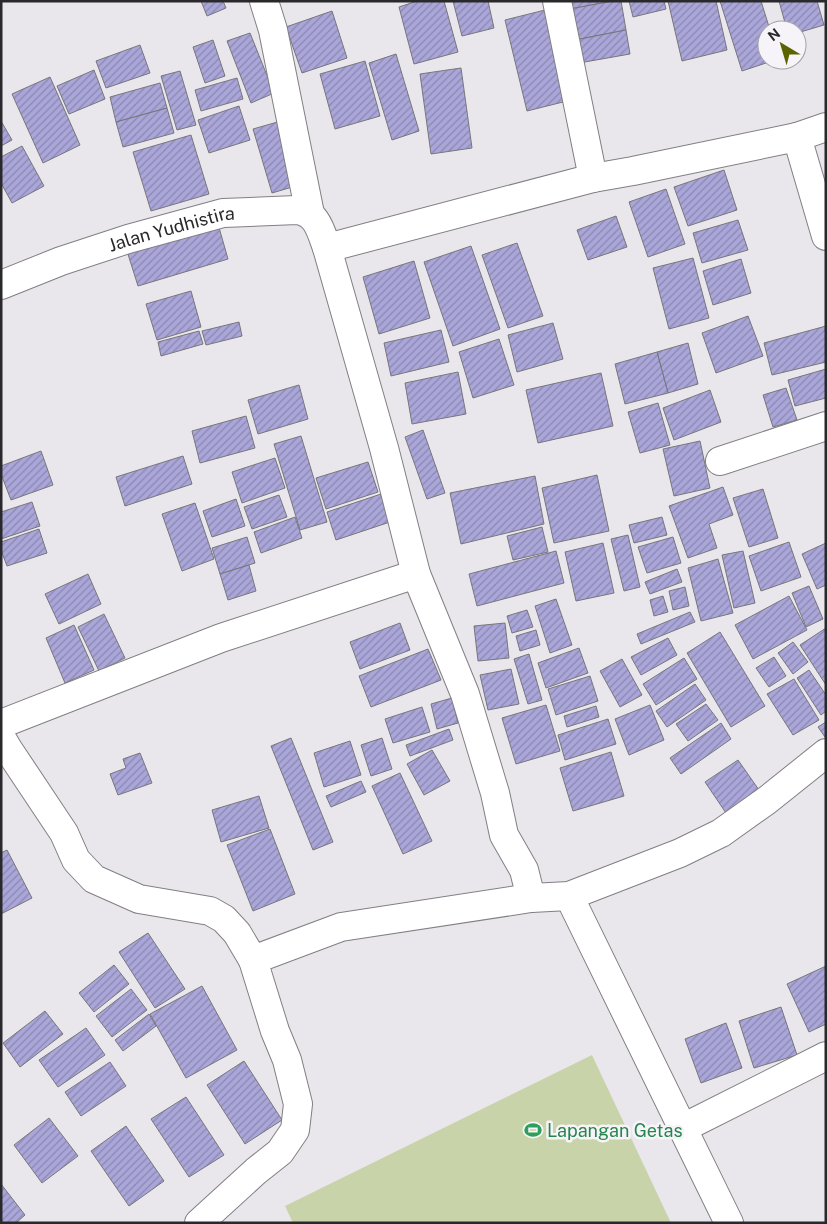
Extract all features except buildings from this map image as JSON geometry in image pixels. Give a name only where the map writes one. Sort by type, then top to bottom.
[{"type":"street","points":[[264,1],[273,30],[310,214],[316,220],[327,248],[384,448],[416,574],[465,694],[495,793],[504,835],[524,870],[531,898]]},
{"type":"street","points":[[557,1],[593,178]]},
{"type":"street","points":[[327,248],[593,178],[797,137],[826,127]]},
{"type":"street","points":[[797,137],[826,236]]},
{"type":"street","name":"Jalan Yudhistira","points":[[1,285],[61,261],[128,239],[223,213],[303,210],[310,214]]},
{"type":"street","points":[[720,461],[826,426]]},
{"type":"street","points":[[199,1223],[256,1171],[280,1152],[295,1130],[298,1104],[287,1060],[275,1031],[253,960],[237,933],[224,919],[210,911],[139,898],[94,880],[76,860],[64,833],[3,741],[221,638],[416,574]]},
{"type":"street","points":[[253,960],[341,927],[531,898],[569,896],[680,853],[721,832],[826,753]]},
{"type":"street","points":[[569,896],[729,1223]]},
{"type":"street","points":[[683,1128],[826,1056]]},
{"type":"green space","name":"Lapangan Getas","points":[[592,1055],[671,1223],[293,1223],[285,1206]]},
{"type":"place","name":"Lapangan Getas","points":[[533,1130]]}]
